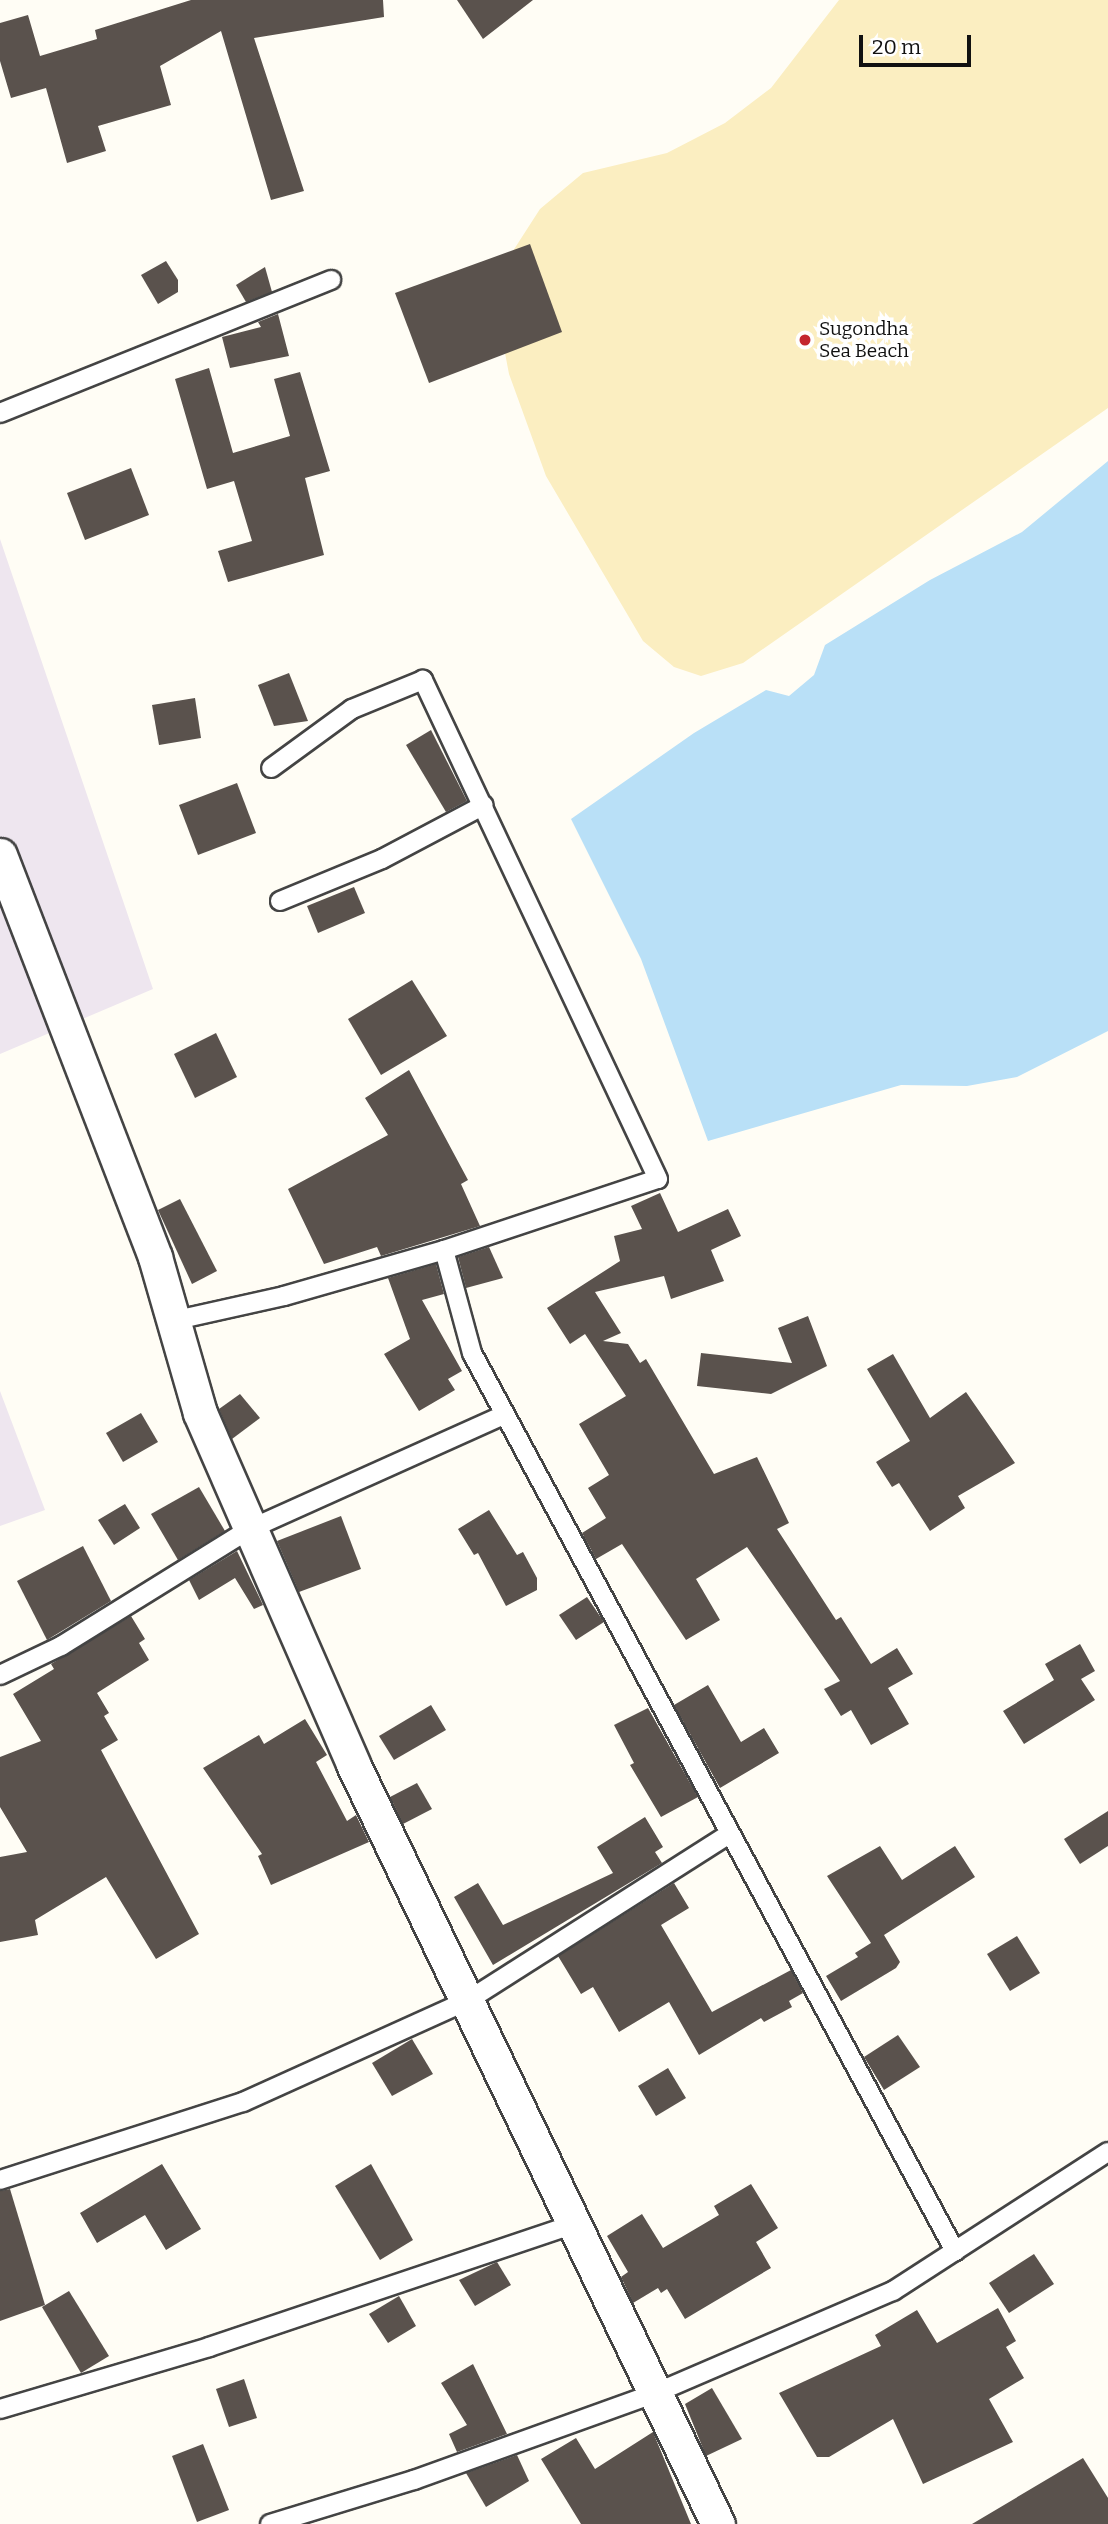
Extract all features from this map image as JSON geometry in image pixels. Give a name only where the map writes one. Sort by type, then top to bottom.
[{"type":"street","points":[[0,855],[155,1257],[200,1413],[353,1764],[658,2392],[718,2524]]},
{"type":"lane","points":[[0,413],[331,280]]},
{"type":"lane","points":[[172,1321],[284,1296],[444,1250],[657,1179],[484,805],[423,680],[352,709],[271,768]]},
{"type":"lane","points":[[280,901],[382,859],[484,805]]},
{"type":"lane","points":[[444,1250],[472,1353],[955,2251]]},
{"type":"lane","points":[[0,1675],[61,1646],[250,1529],[504,1415]]},
{"type":"lane","points":[[0,2180],[243,2102],[467,2001],[729,1834]]},
{"type":"lane","points":[[270,2524],[414,2480],[658,2392],[893,2291],[1108,2152]]},
{"type":"lane","points":[[0,2409],[209,2347],[575,2224]]},
{"type":"shaded area","points":[[0,539],[153,989],[0,1054]]},
{"type":"shaded area","points":[[0,1391],[45,1510],[0,1526]]},
{"type":"sand","name":"Sugondha Sea Beach","points":[[839,0],[1108,0],[1108,408],[743,663],[701,676],[674,667],[643,641],[546,476],[509,374],[496,306],[511,254],[540,209],[583,173],[667,153],[725,123],[771,88]]},
{"type":"water","points":[[1108,461],[1108,1031],[1017,1077],[967,1086],[901,1085],[708,1141],[641,959],[571,819],[694,733],[766,690],[789,696],[814,675],[825,645],[930,580],[1022,532]]},
{"type":"building","points":[[191,0],[383,0],[384,17],[254,38],[304,191],[271,200],[221,31],[160,66],[171,105],[98,126],[106,151],[67,163],[46,88],[11,98],[0,61],[0,23],[28,15],[40,56],[97,39],[95,30]]},
{"type":"building","points":[[457,0],[533,0],[483,39]]},
{"type":"building","points":[[530,244],[562,332],[429,383],[395,293]]},
{"type":"building","points":[[166,261],[178,280],[178,292],[158,304],[141,275]]},
{"type":"building","points":[[265,267],[272,292],[246,302],[236,285]]},
{"type":"building","points":[[278,314],[289,356],[230,368],[222,337],[261,327],[258,322]]},
{"type":"building","points":[[209,368],[233,453],[290,436],[274,379],[300,372],[330,471],[305,478],[324,555],[228,582],[218,551],[252,541],[234,481],[207,489],[175,379]]},
{"type":"building","points":[[131,468],[149,515],[85,540],[67,493]]},
{"type":"building","points":[[289,673],[308,721],[274,726],[258,685]]},
{"type":"building","points":[[195,698],[201,738],[159,745],[152,705]]},
{"type":"building","points":[[431,730],[467,801],[446,812],[406,745]]},
{"type":"building","points":[[237,783],[256,833],[198,855],[179,805]]},
{"type":"building","points":[[354,887],[365,913],[318,933],[307,906]]},
{"type":"building","points":[[412,980],[447,1036],[381,1075],[348,1019]]},
{"type":"building","points":[[216,1033],[237,1077],[195,1098],[174,1054]]},
{"type":"building","points":[[409,1070],[468,1180],[461,1184],[480,1226],[381,1256],[377,1247],[324,1264],[288,1189],[388,1135],[365,1098]]},
{"type":"building","points":[[660,1193],[678,1232],[728,1209],[741,1236],[711,1250],[724,1281],[671,1299],[664,1276],[595,1292],[621,1333],[603,1341],[628,1344],[640,1363],[646,1359],[714,1474],[757,1457],[789,1523],[777,1529],[836,1620],[841,1617],[871,1664],[897,1648],[913,1674],[888,1688],[909,1724],[871,1745],[851,1710],[841,1716],[824,1689],[840,1681],[747,1547],[696,1579],[720,1620],[686,1640],[622,1544],[596,1559],[582,1533],[606,1518],[588,1488],[609,1475],[579,1424],[626,1396],[585,1334],[570,1344],[547,1308],[620,1261],[614,1236],[642,1229],[631,1206]]},
{"type":"building","points":[[180,1199],[217,1271],[192,1284],[158,1210]]},
{"type":"building","points":[[489,1247],[503,1278],[466,1288],[458,1257]]},
{"type":"building","points":[[436,1264],[444,1294],[422,1300],[462,1371],[448,1379],[455,1390],[419,1411],[384,1354],[410,1339],[388,1278]]},
{"type":"building","points":[[808,1316],[827,1366],[771,1394],[697,1386],[701,1353],[792,1363],[778,1328]]},
{"type":"building","points":[[893,1354],[930,1418],[966,1392],[1015,1463],[958,1496],[965,1508],[930,1531],[899,1483],[892,1487],[876,1462],[910,1441],[867,1369]]},
{"type":"building","points":[[240,1394],[260,1418],[232,1439],[219,1409]]},
{"type":"building","points":[[141,1413],[158,1442],[123,1462],[106,1433]]},
{"type":"building","points":[[199,1487],[225,1531],[178,1560],[151,1514]]},
{"type":"building","points":[[125,1504],[140,1528],[114,1545],[98,1520]]},
{"type":"building","points":[[489,1510],[517,1555],[523,1552],[537,1578],[537,1590],[506,1606],[478,1553],[474,1555],[458,1529]]},
{"type":"building","points":[[341,1516],[361,1569],[299,1592],[277,1541]]},
{"type":"building","points":[[83,1546],[111,1601],[47,1640],[17,1581]]},
{"type":"building","points":[[237,1551],[263,1605],[254,1609],[235,1578],[199,1600],[189,1580]]},
{"type":"building","points":[[587,1597],[604,1622],[576,1640],[559,1615]]},
{"type":"building","points":[[131,1616],[145,1639],[139,1643],[149,1660],[97,1693],[109,1713],[104,1716],[118,1740],[101,1750],[199,1934],[156,1959],[106,1877],[35,1920],[38,1935],[0,1942],[0,1857],[27,1852],[0,1807],[0,1757],[41,1741],[13,1694],[54,1669],[51,1664]]},
{"type":"building","points":[[1080,1644],[1095,1671],[1081,1679],[1095,1700],[1024,1744],[1003,1711],[1054,1680],[1045,1664]]},
{"type":"building","points":[[708,1685],[741,1742],[764,1728],[779,1753],[720,1788],[674,1705]]},
{"type":"building","points":[[431,1705],[446,1730],[394,1760],[379,1736]]},
{"type":"building","points":[[648,1708],[698,1797],[661,1817],[630,1765],[634,1763],[614,1725]]},
{"type":"building","points":[[305,1719],[327,1755],[316,1762],[347,1821],[356,1815],[369,1842],[271,1885],[258,1856],[262,1854],[203,1768],[259,1735],[264,1744]]},
{"type":"building","points":[[417,1783],[432,1809],[403,1824],[390,1797]]},
{"type":"building","points":[[1108,1811],[1108,1846],[1080,1864],[1064,1839]]},
{"type":"building","points":[[645,1817],[663,1847],[655,1852],[662,1863],[493,1965],[454,1897],[478,1883],[503,1925],[613,1873],[597,1847]]},
{"type":"building","points":[[880,1846],[902,1880],[955,1846],[975,1877],[884,1935],[900,1962],[896,1968],[841,2001],[826,1976],[858,1957],[855,1953],[871,1943],[827,1876]]},
{"type":"building","points":[[674,1883],[689,1908],[661,1925],[712,2012],[791,1970],[803,1993],[789,2001],[792,2007],[764,2022],[761,2018],[699,2055],[669,2002],[619,2032],[593,1987],[581,1994],[558,1956]]},
{"type":"building","points":[[1017,1936],[1040,1973],[1010,1991],[987,1954]]},
{"type":"building","points":[[898,2035],[920,2067],[884,2090],[864,2057]]},
{"type":"building","points":[[412,2039],[433,2074],[392,2096],[372,2063]]},
{"type":"building","points":[[668,2068],[686,2098],[656,2116],[638,2086]]},
{"type":"building","points":[[162,2164],[201,2229],[166,2250],[145,2215],[97,2243],[80,2213]]},
{"type":"building","points":[[371,2164],[413,2240],[380,2260],[335,2186]]},
{"type":"building","points":[[751,2184],[778,2228],[756,2242],[771,2268],[685,2319],[667,2289],[661,2293],[658,2288],[633,2303],[621,2277],[628,2272],[607,2236],[642,2214],[663,2248],[719,2215],[714,2206]]},
{"type":"building","points":[[10,2189],[45,2305],[0,2321],[0,2191]]},
{"type":"building","points":[[1034,2254],[1054,2284],[1009,2313],[989,2283]]},
{"type":"building","points":[[497,2262],[511,2285],[475,2306],[459,2280]]},
{"type":"building","points":[[69,2291],[109,2356],[81,2373],[42,2307]]},
{"type":"building","points":[[399,2296],[416,2326],[388,2343],[369,2314]]},
{"type":"building","points":[[998,2308],[1016,2341],[1006,2347],[1024,2378],[989,2399],[1013,2442],[923,2484],[893,2419],[829,2457],[817,2457],[779,2393],[881,2346],[875,2335],[917,2310],[937,2343]]},
{"type":"building","points":[[473,2364],[507,2434],[457,2452],[449,2434],[467,2425],[441,2383]]},
{"type":"building","points":[[244,2379],[257,2418],[229,2427],[216,2389]]},
{"type":"building","points":[[712,2388],[742,2439],[706,2456],[685,2404]]},
{"type":"building","points":[[653,2432],[691,2524],[581,2524],[541,2459],[576,2438],[595,2469]]},
{"type":"building","points":[[203,2444],[229,2510],[197,2522],[172,2456]]},
{"type":"building","points":[[517,2455],[529,2481],[486,2507],[466,2473]]},
{"type":"building","points":[[1083,2458],[1108,2498],[1108,2524],[972,2524]]},
{"type":"place","name":"Sugondha Sea Beach","points":[[805,340]]}]
